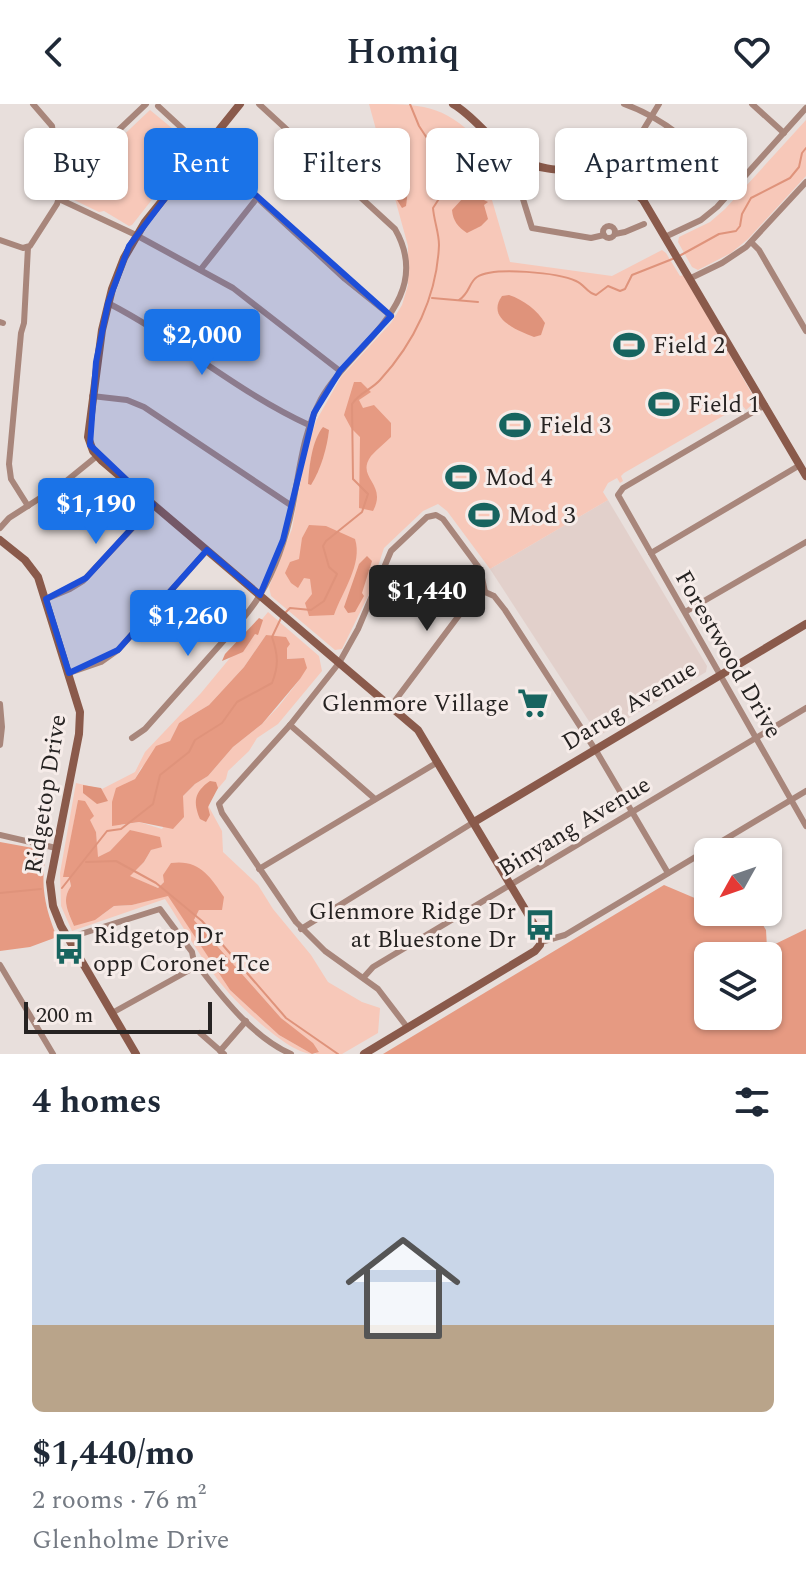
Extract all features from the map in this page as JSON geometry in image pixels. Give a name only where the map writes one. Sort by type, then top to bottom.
[{"type":"street","points":[[33,104],[50,122],[51,128]]},
{"type":"street","points":[[121,128],[146,104]]},
{"type":"street","points":[[220,128],[240,104]]},
{"type":"street","points":[[132,738],[145,729],[260,595],[279,551],[292,506],[309,425],[340,371],[391,316],[402,290],[405,268],[403,247],[395,229],[259,104]]},
{"type":"street","points":[[453,104],[482,128]]},
{"type":"street","points":[[624,104],[653,116],[671,128]]},
{"type":"street","points":[[645,128],[659,104]]},
{"type":"street","points":[[752,104],[784,133]]},
{"type":"street","points":[[158,106],[182,128]]},
{"type":"street","points":[[747,175],[806,108]]},
{"type":"street","points":[[691,278],[727,261],[751,242],[804,187]]},
{"type":"street","points":[[258,199],[345,279],[391,316]]},
{"type":"street","points":[[28,506],[11,479],[9,464],[24,323],[28,247],[58,200]]},
{"type":"street","points":[[61,200],[201,269],[259,307],[340,371]]},
{"type":"street","points":[[163,200],[136,235],[118,272],[108,303],[88,437],[97,456],[420,732],[541,936],[541,942]]},
{"type":"street","points":[[201,269],[255,200]]},
{"type":"street","points":[[523,200],[532,228],[591,238],[604,235],[610,238],[644,224]]},
{"type":"street","points":[[643,200],[673,246],[806,476]]},
{"type":"street","points":[[667,236],[708,215],[723,200]]},
{"type":"street","points":[[0,240],[28,247]]},
{"type":"street","points":[[751,242],[759,250],[806,331]]},
{"type":"street","points":[[108,303],[153,327],[267,403],[309,425]]},
{"type":"street","points":[[92,396],[127,400],[144,407],[292,506]]},
{"type":"street","name":"Forestwood Drive","points":[[765,405],[618,493],[806,826]]},
{"type":"street","points":[[0,528],[9,518],[65,482],[97,456]]},
{"type":"street","points":[[651,553],[800,465]]},
{"type":"street","points":[[46,599],[66,592],[83,581],[154,505]]},
{"type":"street","points":[[407,1027],[384,996],[364,977],[325,951],[301,929],[222,813],[219,804],[290,725],[339,663],[367,610],[389,555],[430,515],[441,517],[477,564],[483,574],[485,592]]},
{"type":"street","name":"Ridgetop Drive","points":[[0,540],[31,567],[46,599],[79,708],[79,727],[51,875],[51,899],[68,938],[136,1054]]},
{"type":"street","points":[[685,612],[806,542]]},
{"type":"street","points":[[69,673],[98,663],[115,652],[207,550]]},
{"type":"street","points":[[391,706],[472,598],[485,592],[492,594],[595,749],[668,873]]},
{"type":"street","name":"Darug Avenue","points":[[474,822],[806,624]]},
{"type":"street","points":[[0,704],[0,745]]},
{"type":"street","name":"Binyang Avenue","points":[[364,977],[373,967],[806,708]]},
{"type":"street","points":[[290,725],[375,799]]},
{"type":"street","points":[[259,869],[439,762]]},
{"type":"street","points":[[364,1054],[529,955],[541,942],[559,938],[806,791]]},
{"type":"street","points":[[301,929],[474,822]]},
{"type":"street","points":[[0,835],[56,848]]},
{"type":"street","points":[[68,938],[160,909],[192,952],[195,967],[246,1021],[275,1046],[291,1054]]},
{"type":"street","points":[[0,965],[53,1054]]},
{"type":"street","points":[[112,1013],[195,967]]},
{"type":"street","points":[[200,1033],[222,1052],[246,1021]]},
{"type":"highlighted area","points":[[203,148],[391,316],[340,371],[314,413],[283,540],[260,595],[207,550],[118,650],[69,673],[46,599],[86,578],[153,505],[90,445],[96,362],[108,303],[129,246]]},
{"type":"shaded area","points":[[369,104],[430,108],[465,128],[426,128],[426,200],[492,200],[510,262],[612,276],[662,250],[680,276],[684,275],[756,401],[746,410],[742,405],[624,473],[620,483],[617,478],[608,483],[603,492],[608,500],[490,569],[447,511],[438,504],[423,511],[384,548],[369,594],[342,649],[335,650],[271,596],[269,587],[292,529],[305,457],[316,421],[341,377],[391,323],[402,305],[408,285],[408,246],[395,200],[410,200],[410,128],[376,128]]},
{"type":"shaded area","points":[[150,110],[172,128],[144,128],[144,200],[152,200],[129,226],[104,211],[99,212],[74,200],[128,200],[128,131]]},
{"type":"shaded area","points":[[806,120],[806,176],[748,239],[731,253],[698,270],[692,267],[678,242],[679,237],[710,222],[733,200],[747,200],[747,185]]},
{"type":"shaded area","points":[[397,200],[407,200],[406,206],[402,208]]},
{"type":"shaded area","points":[[461,200],[484,200],[488,202],[484,205],[488,219],[467,233],[456,223],[452,210]]},
{"type":"shaded area","points":[[509,295],[530,306],[542,318],[545,323],[541,335],[534,337],[519,331],[500,317],[498,304],[502,296]]},
{"type":"shaded area","points":[[354,382],[361,382],[371,392],[359,400],[363,408],[374,405],[391,423],[391,437],[367,464],[377,494],[373,511],[359,508],[360,437],[344,415]]},
{"type":"shaded area","points":[[323,427],[329,430],[327,444],[311,485],[308,484],[312,454]]},
{"type":"shaded area","points":[[608,500],[707,666],[706,672],[602,734],[596,732],[490,569]]},
{"type":"shaded area","points":[[309,525],[326,526],[355,539],[354,568],[334,615],[309,616],[305,603],[312,594],[310,579],[304,578],[298,588],[285,573],[290,562],[299,559],[302,538]]},
{"type":"shaded area","points":[[367,556],[372,561],[362,593],[364,596],[355,612],[348,613],[344,607],[359,564]]},
{"type":"shaded area","points":[[268,612],[319,656],[322,671],[278,724],[257,738],[249,751],[228,771],[226,779],[210,798],[209,807],[222,831],[223,852],[258,885],[328,982],[362,1002],[380,1008],[378,1033],[342,1054],[315,1054],[319,1051],[281,1018],[194,920],[199,910],[222,909],[164,882],[158,888],[129,876],[144,862],[151,850],[162,846],[131,830],[110,851],[97,858],[96,832],[78,800],[64,876],[69,877],[71,886],[66,901],[74,926],[102,915],[114,906],[132,905],[168,895],[230,990],[279,1035],[312,1054],[280,1039],[235,1000],[211,970],[165,899],[72,931],[61,906],[60,873],[76,783],[102,789],[135,772],[145,752],[201,693]],"holes":[[[266,635],[287,647],[287,659],[304,658],[300,679],[279,706],[233,747],[208,776],[183,796],[162,829],[139,822],[121,825],[125,784],[135,779],[141,768],[170,741],[179,723],[209,705],[244,667]]]},
{"type":"shaded area","points":[[259,618],[263,620],[258,635],[255,634],[243,652],[222,661],[225,654]]},
{"type":"shaded area","points":[[266,635],[286,637],[290,644],[287,659],[304,658],[307,668],[300,679],[262,724],[233,747],[208,776],[183,796],[184,817],[173,829],[139,822],[112,826],[112,802],[116,788],[135,779],[156,746],[170,741],[179,723],[209,705],[244,667]]},
{"type":"shaded area","points":[[210,781],[216,782],[218,788],[208,807],[210,815],[206,822],[200,819],[196,802],[198,793]]},
{"type":"shaded area","points":[[83,785],[101,788],[108,801],[97,804],[83,793]]},
{"type":"shaded area","points":[[78,800],[85,801],[94,816],[90,820],[96,832],[98,857],[110,851],[130,830],[160,837],[162,847],[151,850],[130,876],[158,888],[164,882],[163,875],[171,863],[181,862],[196,866],[208,876],[224,897],[222,910],[199,910],[194,920],[281,1018],[313,1043],[319,1052],[312,1054],[279,1035],[230,990],[168,896],[114,906],[95,920],[74,926],[66,901],[71,886],[69,877],[63,877]]},
{"type":"shaded area","points":[[0,842],[44,850],[45,896],[57,937],[30,947],[0,951]]},
{"type":"shaded area","points":[[664,885],[694,898],[694,926],[764,926],[766,930],[767,942],[694,942],[694,1030],[782,1030],[782,942],[779,942],[806,929],[806,1054],[383,1054]]},
{"type":"waterway","points":[[285,613],[290,608],[311,610],[324,601],[337,574],[329,567],[323,546],[362,512],[368,494],[353,479],[352,404],[380,380],[403,350],[422,318],[434,282],[439,245],[433,208],[444,191],[447,175],[410,104]]},
{"type":"waterway","points":[[681,255],[719,234],[736,231],[751,198],[790,178],[799,167],[806,148]]},
{"type":"waterway","points":[[459,300],[477,277],[497,272],[542,273],[568,278],[596,295],[608,286],[620,291],[625,289],[632,275],[675,258]]},
{"type":"waterway","points":[[432,298],[478,302]]},
{"type":"waterway","points":[[62,888],[107,831],[121,829],[153,804],[160,775],[189,752],[195,740],[222,723],[237,702],[272,683],[277,660],[272,637],[281,618]]},
{"type":"waterway","points":[[86,862],[116,861],[156,883],[202,921],[286,1018],[338,1054]]},
{"type":"waterway","points":[[0,893],[41,889]]},
{"type":"place","name":"Field 2","points":[[629,345]]},
{"type":"place","name":"Field 1","points":[[664,404]]},
{"type":"place","name":"Field 3","points":[[515,425]]},
{"type":"place","name":"Mod 4","points":[[461,477]]},
{"type":"place","name":"Mod 3","points":[[484,515]]},
{"type":"place","name":"Glenmore Village","points":[[533,703]]},
{"type":"place","name":"Glenmore Ridge Dr at Bluestone Dr","points":[[540,925]]},
{"type":"place","name":"Ridgetop Dr opp Coronet Tce","points":[[69,949]]}]
